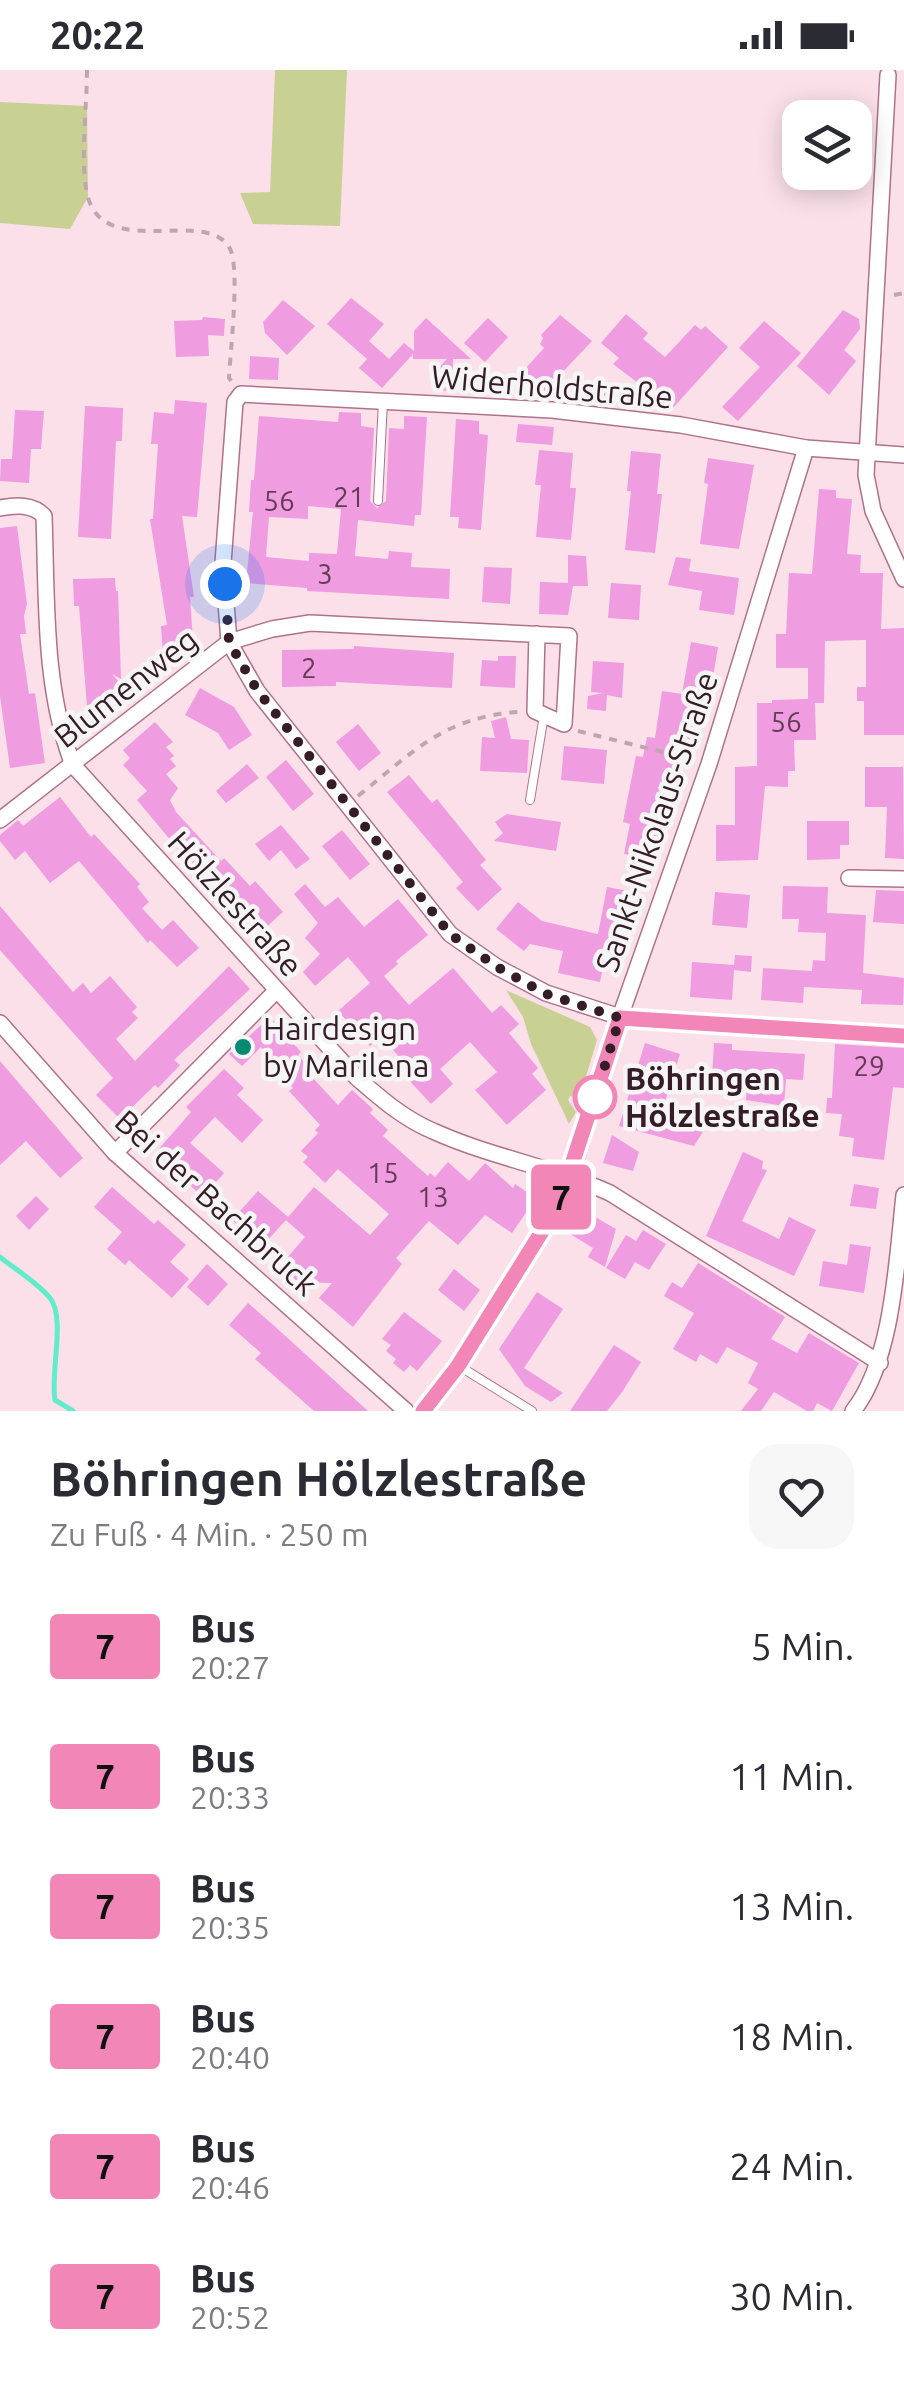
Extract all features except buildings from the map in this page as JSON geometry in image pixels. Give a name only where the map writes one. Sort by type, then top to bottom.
[{"type":"street","points":[[888,72],[865,453],[873,511],[904,579]]},
{"type":"street","name":"Widerholdstraße","points":[[238,398],[383,400],[571,412],[806,448],[904,455]]},
{"type":"street","points":[[238,398],[223,563],[229,642],[257,690],[450,934],[497,967],[546,994],[620,1018],[904,1036]]},
{"type":"street","name":"Sankt-Nikolaus-Straße","points":[[422,1411],[458,1366],[559,1204],[709,764],[806,448]]},
{"type":"street","name":"Hölzlestraße","points":[[0,508],[26,506],[38,509],[44,516],[48,637],[60,732],[73,764],[356,1078],[398,1112],[435,1132],[570,1175],[610,1193],[880,1362]]},
{"type":"street","name":"Blumenweg","points":[[0,820],[229,642],[272,629],[310,623],[569,636],[564,724]]},
{"type":"street","points":[[537,634],[539,713],[564,724]]},
{"type":"street","points":[[850,878],[904,879]]},
{"type":"street","points":[[115,1153],[276,991]]},
{"type":"street","name":"Bei der Bachbruck","points":[[0,1023],[115,1153],[406,1411]]},
{"type":"street","points":[[853,1411],[869,1392],[880,1362],[902,1241],[904,1195]]},
{"type":"lane","points":[[378,501],[383,400]]},
{"type":"lane","points":[[530,800],[539,713]]},
{"type":"lane","points":[[458,1366],[532,1411]]},
{"type":"path","points":[[88,70],[86,182],[92,209],[116,226],[206,234],[228,244],[234,269],[229,378],[238,398]]},
{"type":"path","points":[[346,805],[427,741],[453,726],[484,714],[539,713]]},
{"type":"path","points":[[564,724],[566,728],[709,764]]},
{"type":"green space","points":[[275,70],[347,70],[340,226],[253,224],[240,193],[270,192]]},
{"type":"green space","points":[[0,102],[87,106],[88,197],[70,229],[0,223]]},
{"type":"green space","points":[[506,990],[590,1027],[597,1040],[581,1093],[568,1100],[576,1112],[569,1124],[531,1044],[523,1017]]},
{"type":"waterway","points":[[0,1257],[39,1287],[55,1307],[55,1400],[73,1411]]},
{"type":"bus line","name":"7","points":[[423,1411],[458,1366],[559,1204],[620,1018],[904,1036]]},
{"type":"place","name":"Hairdesign by Marilena","points":[[243,1047]]},
{"type":"place","name":"Böhringen Hölzlestraße","points":[[595,1097]]},
{"type":"route","points":[[225,584],[229,642],[257,690],[450,934],[497,967],[546,994],[620,1018],[595,1097]]}]
